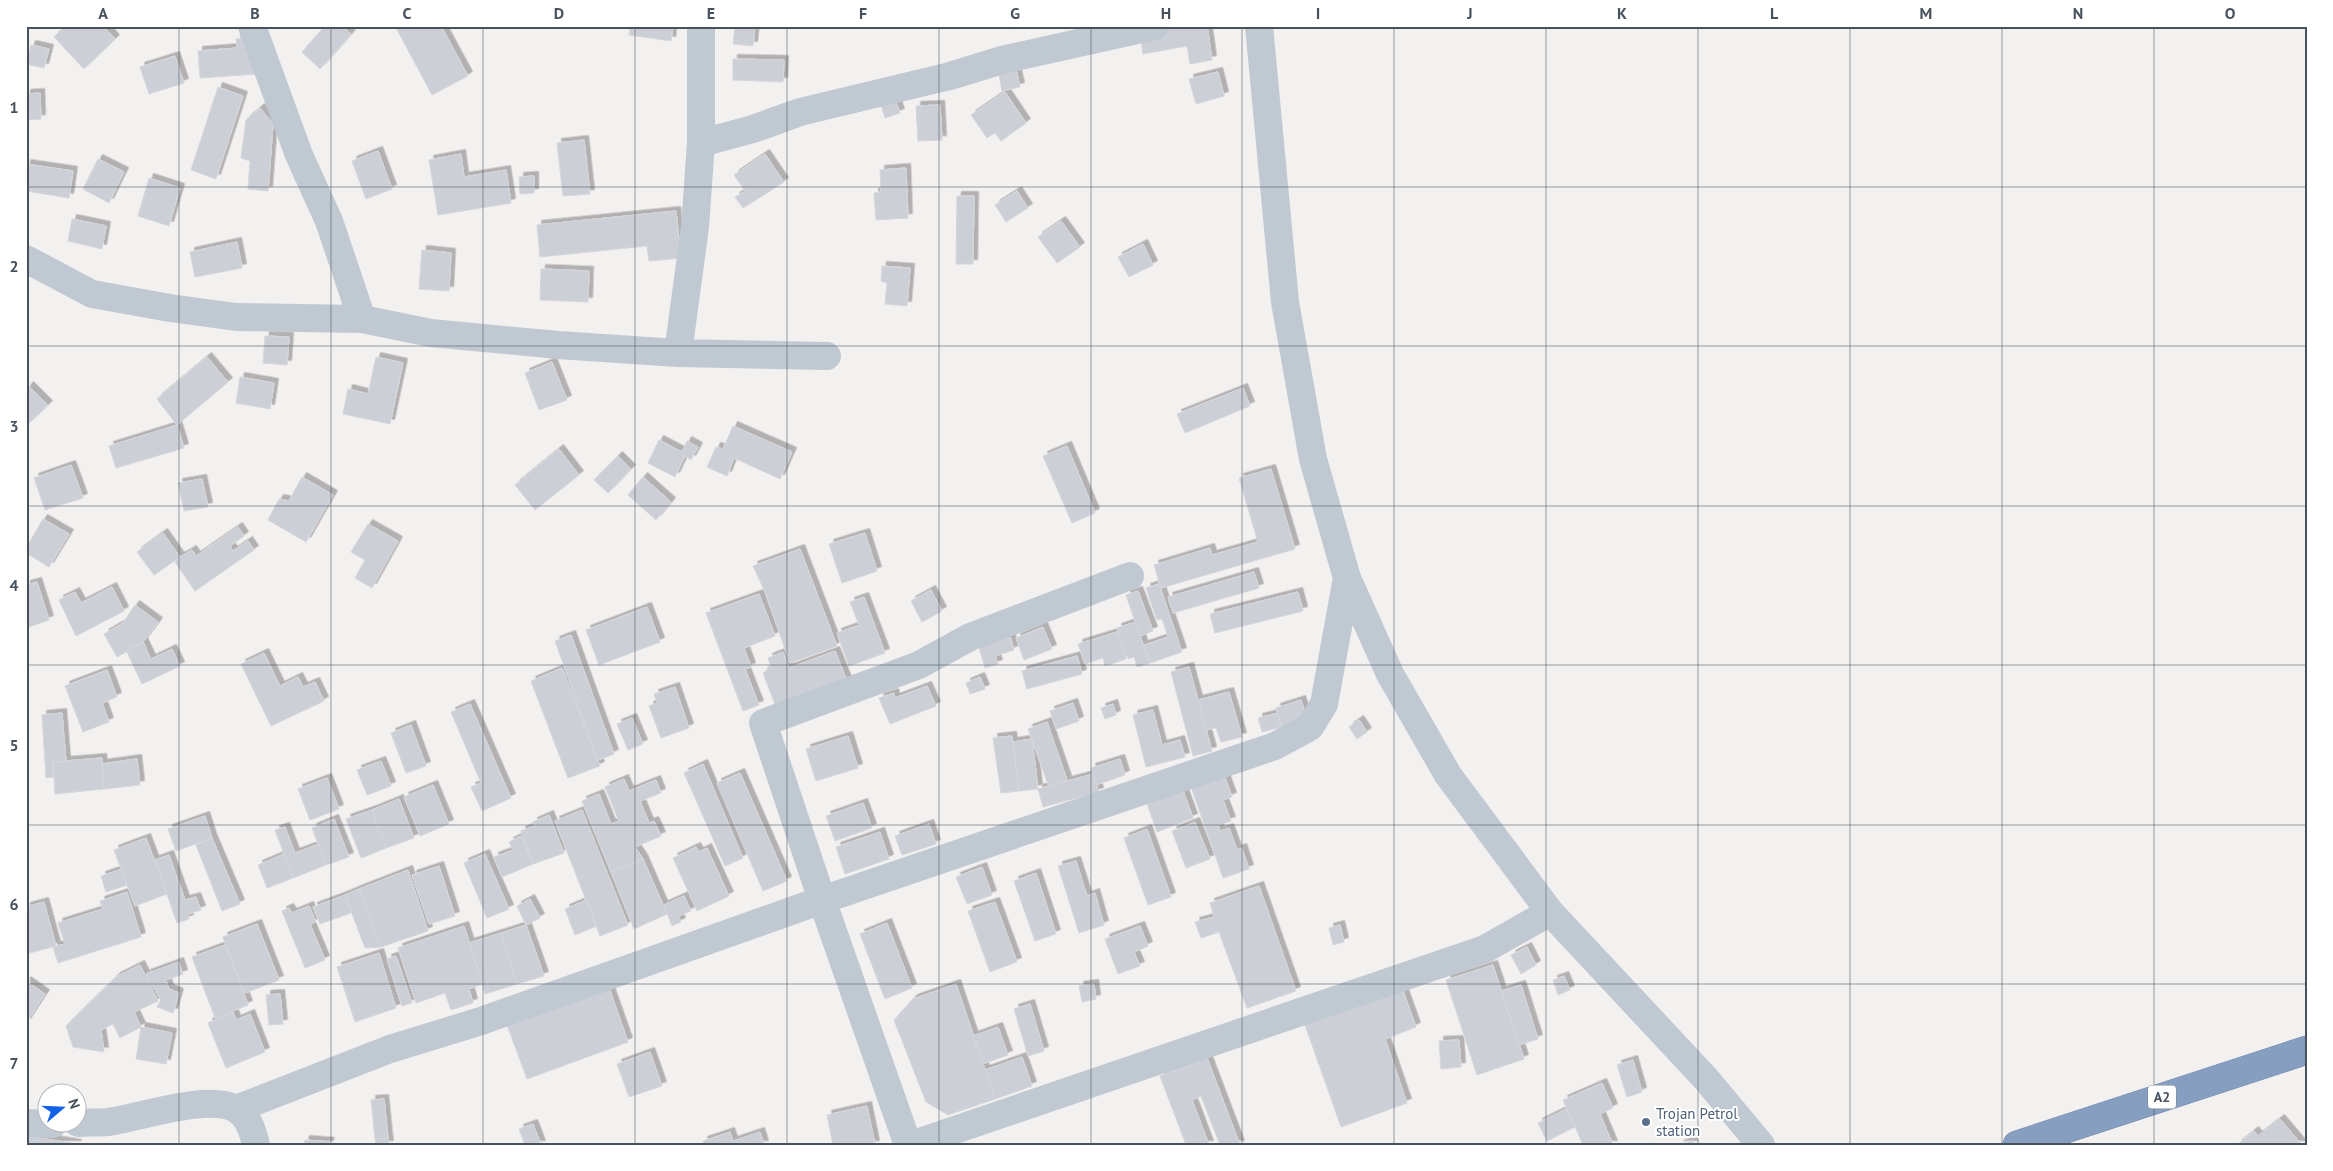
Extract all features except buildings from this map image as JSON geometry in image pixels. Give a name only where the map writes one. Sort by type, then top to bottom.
[{"type":"highway","name":"A2","points":[[2017,1145],[2307,1050]]},
{"type":"street","points":[[252,26],[299,155],[329,222],[362,319]]},
{"type":"street","points":[[678,353],[695,227],[701,143],[701,26]]},
{"type":"street","points":[[701,143],[753,129],[800,112],[950,76],[1002,60],[1155,26]]},
{"type":"street","points":[[1259,26],[1285,302],[1313,459],[1347,578],[1390,674],[1448,775],[1550,912],[1706,1079],[1761,1145]]},
{"type":"street","points":[[26,259],[92,294],[236,317],[362,319],[431,333],[558,345],[678,353],[827,356]]},
{"type":"street","points":[[1130,576],[970,637],[919,665],[763,723],[822,900],[910,1145],[1485,949],[1550,912]]},
{"type":"street","points":[[236,1109],[390,1049],[482,1021],[822,900],[1275,746],[1310,727],[1324,704],[1347,578]]},
{"type":"street","points":[[88,1123],[108,1122],[183,1106],[216,1104],[236,1109],[252,1126],[256,1145]]},
{"type":"place","name":"Trojan Petrol station","points":[[1646,1122]]}]
